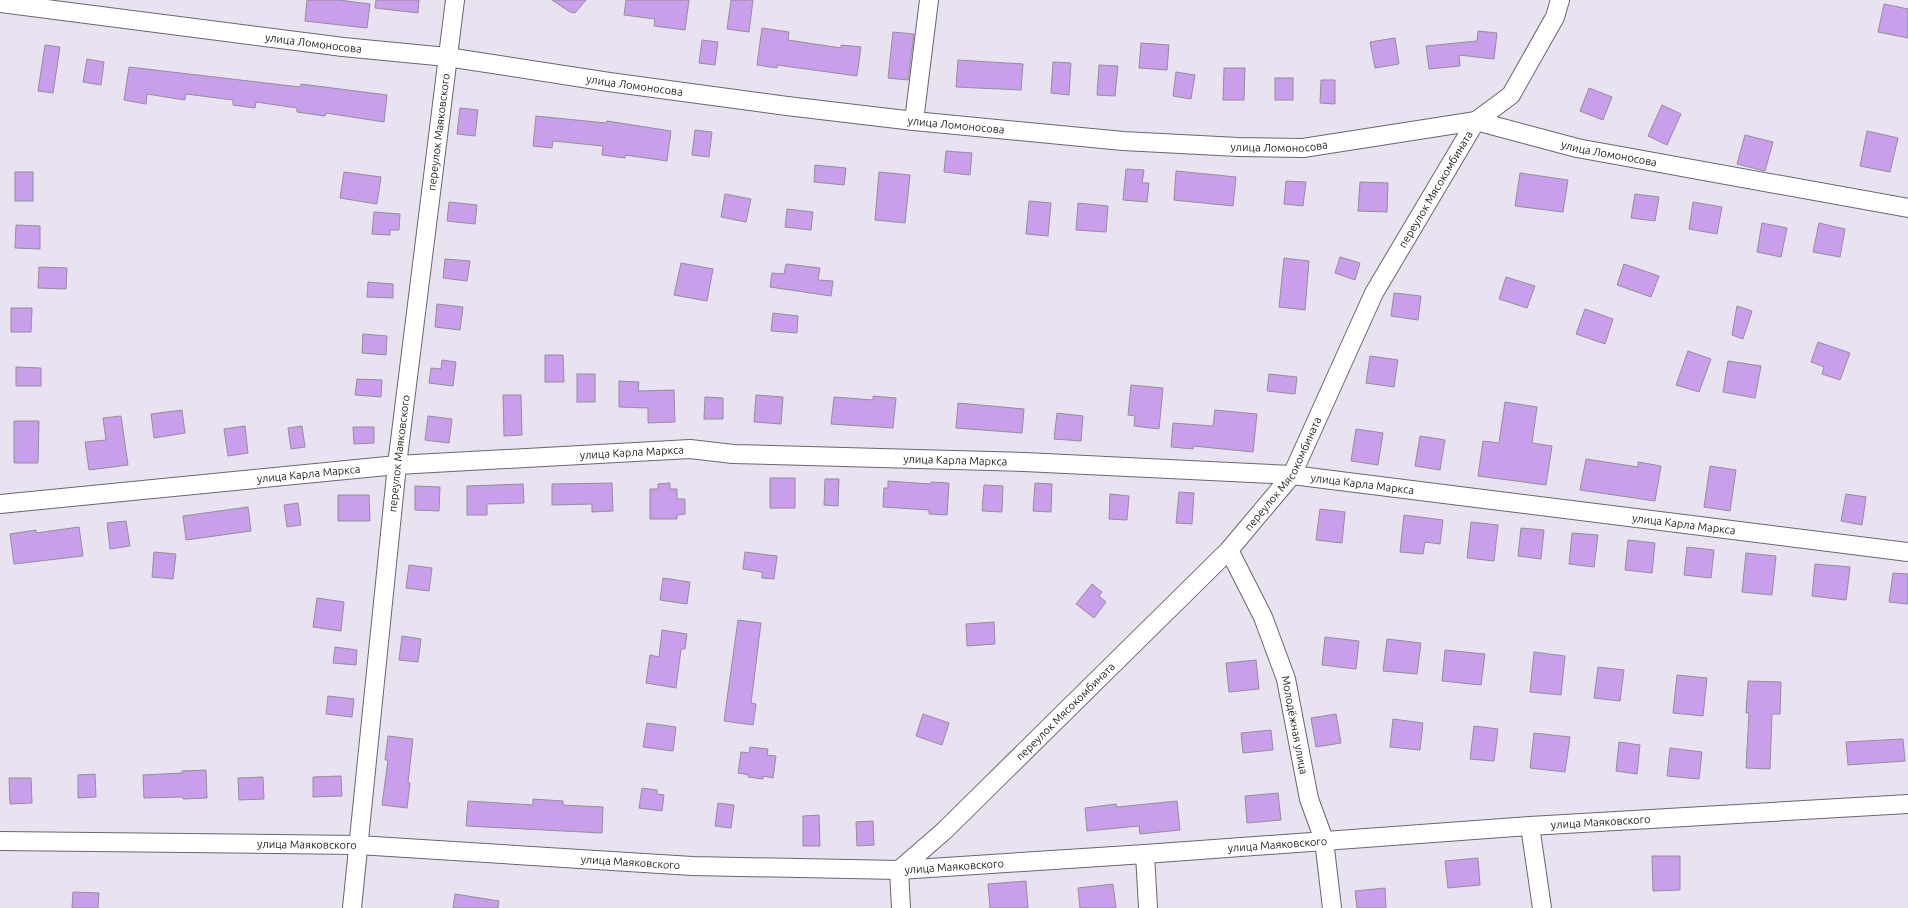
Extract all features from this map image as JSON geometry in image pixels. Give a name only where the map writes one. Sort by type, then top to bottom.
[{"type":"street","name":"переулок Маяковского","points":[[352,908],[397,466],[455,0]]},
{"type":"street","points":[[914,121],[929,0]]},
{"type":"street","name":"переулок Мясокомбината","points":[[899,870],[944,832],[1229,550],[1292,476],[1374,293],[1476,122],[1511,95],[1555,17],[1560,0]]},
{"type":"street","name":"улица Ломоносова","points":[[0,3],[343,47],[447,57],[609,82],[914,121],[1122,141],[1238,148],[1303,148],[1476,122],[1577,148],[1908,208]]},
{"type":"street","name":"улица Карла Маркса","points":[[0,504],[397,466],[690,449],[732,454],[1024,462],[1292,476],[1908,552]]},
{"type":"street","name":"Молодёжная улица","points":[[1229,550],[1263,617],[1286,679],[1309,799],[1324,840],[1332,908]]},
{"type":"street","name":"улица Маяковского","points":[[0,841],[358,845],[692,866],[899,870],[1530,826],[1908,804]]},
{"type":"street","points":[[1530,826],[1542,908]]},
{"type":"street","points":[[1145,854],[1148,908]]},
{"type":"street","points":[[899,870],[902,908]]},
{"type":"building","points":[[307,0],[339,0],[370,4],[367,28],[305,21]]},
{"type":"building","points":[[376,0],[419,0],[418,13],[375,8]]},
{"type":"building","points":[[552,0],[586,0],[575,13],[570,12]]},
{"type":"building","points":[[626,0],[689,0],[685,30],[654,26],[655,19],[624,15]]},
{"type":"building","points":[[731,0],[753,0],[749,32],[727,29]]},
{"type":"building","points":[[1884,4],[1908,9],[1908,38],[1878,32]]},
{"type":"building","points":[[762,28],[789,32],[788,40],[841,48],[841,45],[861,47],[857,76],[777,65],[777,68],[757,65]]},
{"type":"building","points":[[1478,31],[1497,33],[1494,59],[1459,55],[1460,66],[1429,69],[1426,46],[1477,41]]},
{"type":"building","points":[[893,32],[914,34],[908,80],[888,78]]},
{"type":"building","points":[[1395,38],[1399,64],[1375,68],[1370,42]]},
{"type":"building","points":[[702,40],[718,42],[715,65],[699,63]]},
{"type":"building","points":[[1141,43],[1169,45],[1167,70],[1139,68]]},
{"type":"building","points":[[45,45],[60,47],[53,93],[38,91]]},
{"type":"building","points":[[87,59],[104,62],[101,85],[83,82]]},
{"type":"building","points":[[958,60],[1023,64],[1021,90],[956,87]]},
{"type":"building","points":[[1053,62],[1071,63],[1069,95],[1051,93]]},
{"type":"building","points":[[1099,65],[1118,66],[1115,96],[1097,95]]},
{"type":"building","points":[[129,67],[300,87],[301,84],[387,95],[384,122],[326,113],[325,116],[297,112],[297,108],[256,102],[255,108],[233,105],[233,100],[186,94],[185,100],[147,94],[146,104],[124,100]]},
{"type":"building","points":[[1224,68],[1245,68],[1244,100],[1223,100]]},
{"type":"building","points":[[1176,72],[1195,75],[1191,99],[1173,96]]},
{"type":"building","points":[[1275,78],[1293,78],[1293,100],[1275,100]]},
{"type":"building","points":[[1321,80],[1335,80],[1335,104],[1320,103]]},
{"type":"building","points":[[1589,88],[1612,97],[1603,120],[1580,111]]},
{"type":"building","points":[[1662,105],[1681,114],[1667,145],[1648,136]]},
{"type":"building","points":[[460,108],[478,110],[475,136],[457,134]]},
{"type":"building","points":[[536,116],[606,123],[607,121],[671,131],[667,161],[625,155],[625,158],[602,155],[603,146],[553,141],[552,148],[533,146]]},
{"type":"building","points":[[695,130],[712,132],[709,157],[692,155]]},
{"type":"building","points":[[1867,131],[1898,138],[1890,172],[1860,166]]},
{"type":"building","points":[[1745,135],[1773,142],[1765,171],[1737,164]]},
{"type":"building","points":[[946,151],[972,153],[970,175],[944,172]]},
{"type":"building","points":[[815,165],[846,168],[844,185],[814,182]]},
{"type":"building","points":[[1126,169],[1144,170],[1142,183],[1149,183],[1147,202],[1123,200]]},
{"type":"building","points":[[1176,171],[1236,177],[1233,206],[1174,200]]},
{"type":"building","points":[[15,172],[33,172],[33,201],[15,201]]},
{"type":"building","points":[[344,172],[381,177],[377,204],[340,198]]},
{"type":"building","points":[[879,172],[910,175],[905,223],[875,220]]},
{"type":"building","points":[[1520,173],[1568,180],[1563,212],[1515,206]]},
{"type":"building","points":[[1286,181],[1306,182],[1303,206],[1284,204]]},
{"type":"building","points":[[1360,182],[1388,183],[1387,212],[1358,211]]},
{"type":"building","points":[[725,194],[751,199],[746,222],[721,217]]},
{"type":"building","points":[[1635,194],[1659,197],[1655,221],[1631,218]]},
{"type":"building","points":[[1029,201],[1051,203],[1048,236],[1026,234]]},
{"type":"building","points":[[449,202],[477,205],[475,224],[447,221]]},
{"type":"building","points":[[1693,202],[1722,207],[1717,234],[1689,229]]},
{"type":"building","points":[[1078,203],[1108,206],[1106,232],[1076,230]]},
{"type":"building","points":[[787,209],[813,212],[811,230],[785,227]]},
{"type":"building","points":[[374,212],[400,214],[399,230],[390,230],[390,235],[372,234]]},
{"type":"building","points":[[1762,223],[1787,228],[1781,257],[1757,252]]},
{"type":"building","points":[[1819,223],[1845,229],[1840,257],[1813,252]]},
{"type":"building","points":[[16,225],[40,226],[40,249],[15,248]]},
{"type":"building","points":[[1340,257],[1360,263],[1355,280],[1335,273]]},
{"type":"building","points":[[1284,258],[1309,261],[1305,310],[1279,307]]},
{"type":"building","points":[[445,259],[470,261],[467,281],[443,278]]},
{"type":"building","points":[[681,263],[713,269],[707,301],[674,295]]},
{"type":"building","points":[[786,264],[820,268],[818,280],[833,281],[831,296],[770,287],[772,273],[784,274]]},
{"type":"building","points":[[1624,264],[1659,276],[1651,297],[1617,285]]},
{"type":"building","points":[[39,267],[67,268],[66,289],[38,288]]},
{"type":"building","points":[[1506,277],[1535,286],[1527,308],[1499,299]]},
{"type":"building","points":[[368,282],[393,284],[393,298],[367,297]]},
{"type":"building","points":[[1394,293],[1421,296],[1418,320],[1391,316]]},
{"type":"building","points":[[437,304],[463,307],[460,330],[435,327]]},
{"type":"building","points":[[1737,306],[1752,311],[1743,339],[1732,335]]},
{"type":"building","points":[[11,308],[32,308],[31,332],[11,332]]},
{"type":"building","points":[[1585,309],[1613,319],[1605,344],[1576,334]]},
{"type":"building","points":[[773,313],[798,316],[797,333],[771,331]]},
{"type":"building","points":[[363,334],[387,336],[386,355],[362,353]]},
{"type":"building","points":[[1818,342],[1850,353],[1840,380],[1822,374],[1824,367],[1811,362]]},
{"type":"building","points":[[1688,351],[1711,359],[1699,392],[1676,385]]},
{"type":"building","points":[[545,355],[563,355],[564,382],[545,382]]},
{"type":"building","points":[[1370,356],[1398,360],[1394,387],[1366,383]]},
{"type":"building","points":[[442,360],[456,362],[453,386],[429,383],[431,368],[441,369]]},
{"type":"building","points":[[1728,361],[1761,366],[1755,398],[1723,392]]},
{"type":"building","points":[[16,367],[41,368],[41,386],[16,386]]},
{"type":"building","points":[[577,374],[595,374],[595,402],[577,402]]},
{"type":"building","points":[[1269,374],[1297,377],[1295,394],[1267,391]]},
{"type":"building","points":[[357,379],[382,380],[381,397],[355,395]]},
{"type":"building","points":[[619,381],[639,382],[638,391],[674,390],[675,422],[648,423],[648,408],[619,407]]},
{"type":"building","points":[[1131,385],[1163,388],[1159,429],[1134,426],[1135,416],[1128,415]]},
{"type":"building","points":[[503,395],[521,395],[522,435],[504,436]]},
{"type":"building","points":[[756,395],[783,397],[781,424],[754,422]]},
{"type":"building","points":[[873,396],[896,398],[893,428],[831,424],[834,397],[873,400]]},
{"type":"building","points":[[705,397],[723,398],[723,419],[704,419]]},
{"type":"building","points":[[1505,402],[1537,407],[1532,443],[1552,446],[1546,485],[1478,476],[1483,441],[1499,443]]},
{"type":"building","points":[[958,403],[1024,409],[1022,433],[956,428]]},
{"type":"building","points":[[182,410],[185,433],[154,438],[151,414]]},
{"type":"building","points":[[1215,410],[1257,414],[1253,452],[1193,446],[1193,449],[1171,447],[1173,423],[1213,426]]},
{"type":"building","points":[[1057,413],[1083,416],[1081,441],[1054,439]]},
{"type":"building","points":[[121,416],[128,465],[89,470],[85,442],[106,440],[103,418]]},
{"type":"building","points":[[428,416],[452,419],[449,443],[425,440]]},
{"type":"building","points":[[14,421],[39,421],[38,463],[14,463]]},
{"type":"building","points":[[245,426],[248,453],[228,456],[224,429]]},
{"type":"building","points":[[302,426],[305,447],[291,449],[288,428]]},
{"type":"building","points":[[353,427],[374,427],[374,443],[354,444]]},
{"type":"building","points":[[1356,429],[1383,433],[1378,465],[1351,461]]},
{"type":"building","points":[[1420,436],[1445,440],[1440,470],[1415,466]]},
{"type":"building","points":[[1586,459],[1638,467],[1638,462],[1661,466],[1655,501],[1580,490]]},
{"type":"building","points":[[1710,466],[1736,470],[1730,511],[1704,507]]},
{"type":"building","points":[[770,478],[795,478],[795,508],[770,508]]},
{"type":"building","points":[[825,479],[839,479],[838,506],[824,505]]},
{"type":"building","points":[[888,481],[931,484],[931,482],[949,483],[947,515],[929,514],[929,510],[883,507],[884,488],[888,488]]},
{"type":"building","points":[[612,483],[613,511],[592,512],[592,504],[552,505],[552,484]]},
{"type":"building","points":[[670,483],[670,489],[677,489],[677,499],[685,499],[685,514],[677,515],[677,519],[650,519],[650,489],[658,489],[658,484]]},
{"type":"building","points":[[1035,483],[1052,484],[1051,512],[1033,511]]},
{"type":"building","points":[[523,484],[524,503],[487,504],[487,515],[467,515],[467,486]]},
{"type":"building","points":[[984,485],[1003,486],[1002,512],[982,511]]},
{"type":"building","points":[[415,486],[440,487],[439,511],[415,510]]},
{"type":"building","points":[[1179,492],[1194,493],[1192,524],[1176,523]]},
{"type":"building","points":[[1110,494],[1129,496],[1127,520],[1109,519]]},
{"type":"building","points":[[1846,494],[1866,497],[1862,525],[1841,521]]},
{"type":"building","points":[[338,495],[369,495],[370,521],[338,521]]},
{"type":"building","points":[[298,503],[301,525],[287,527],[284,505]]},
{"type":"building","points":[[248,507],[251,531],[186,540],[183,516]]},
{"type":"building","points":[[1320,509],[1345,512],[1342,543],[1316,540]]},
{"type":"building","points":[[1404,515],[1443,520],[1440,544],[1425,542],[1423,554],[1400,552]]},
{"type":"building","points":[[126,521],[130,546],[110,549],[107,523]]},
{"type":"building","points":[[1471,522],[1498,525],[1494,561],[1467,558]]},
{"type":"building","points":[[79,527],[83,556],[14,564],[10,534],[36,530],[36,533]]},
{"type":"building","points":[[1521,528],[1544,530],[1541,559],[1518,556]]},
{"type":"building","points":[[1572,533],[1598,535],[1594,567],[1569,564]]},
{"type":"building","points":[[1628,540],[1655,543],[1652,573],[1625,570]]},
{"type":"building","points":[[1687,547],[1714,550],[1711,578],[1684,575]]},
{"type":"building","points":[[154,552],[176,554],[173,579],[152,577]]},
{"type":"building","points":[[745,552],[777,556],[774,579],[762,578],[762,572],[743,569]]},
{"type":"building","points":[[1746,553],[1776,556],[1772,595],[1742,592]]},
{"type":"building","points":[[1815,564],[1850,567],[1846,600],[1812,596]]},
{"type":"building","points":[[409,565],[432,568],[429,591],[406,588]]},
{"type":"building","points":[[1893,573],[1908,574],[1908,604],[1889,602]]},
{"type":"building","points":[[663,578],[690,582],[687,604],[660,600]]},
{"type":"building","points":[[1092,584],[1102,592],[1099,596],[1106,602],[1094,618],[1076,604]]},
{"type":"building","points":[[317,598],[344,602],[341,631],[313,627]]},
{"type":"building","points":[[738,620],[761,623],[751,703],[756,704],[753,725],[724,721]]},
{"type":"building","points":[[994,622],[995,644],[967,646],[966,624]]},
{"type":"building","points":[[662,630],[687,634],[685,649],[681,649],[676,688],[646,683],[650,655],[659,657]]},
{"type":"building","points":[[402,636],[421,639],[418,662],[399,660]]},
{"type":"building","points":[[1325,637],[1359,641],[1356,669],[1322,665]]},
{"type":"building","points":[[1387,639],[1421,643],[1417,674],[1383,671]]},
{"type":"building","points":[[335,647],[357,650],[356,665],[333,663]]},
{"type":"building","points":[[1445,650],[1485,654],[1481,685],[1442,681]]},
{"type":"building","points":[[1534,652],[1565,656],[1561,695],[1530,692]]},
{"type":"building","points":[[1256,660],[1259,689],[1229,692],[1226,663]]},
{"type":"building","points":[[1598,667],[1624,670],[1620,701],[1594,698]]},
{"type":"building","points":[[1677,675],[1707,678],[1703,716],[1673,713]]},
{"type":"building","points":[[1748,681],[1781,682],[1780,714],[1772,714],[1770,769],[1746,768],[1749,713],[1746,713]]},
{"type":"building","points":[[328,696],[354,699],[352,717],[326,714]]},
{"type":"building","points":[[923,714],[949,723],[942,745],[916,736]]},
{"type":"building","points":[[1336,714],[1341,743],[1316,747],[1311,718]]},
{"type":"building","points":[[1393,719],[1423,723],[1420,750],[1390,747]]},
{"type":"building","points":[[647,723],[676,727],[673,751],[643,747]]},
{"type":"building","points":[[1474,726],[1498,729],[1494,761],[1470,759]]},
{"type":"building","points":[[1271,730],[1273,750],[1243,753],[1241,733]]},
{"type":"building","points":[[1534,733],[1570,737],[1565,772],[1530,768]]},
{"type":"building","points":[[388,736],[413,739],[408,782],[410,783],[407,808],[382,805],[388,760],[385,760]]},
{"type":"building","points":[[1903,739],[1905,761],[1848,765],[1846,742]]},
{"type":"building","points":[[1619,742],[1640,745],[1637,774],[1616,771]]},
{"type":"building","points":[[750,747],[768,749],[767,755],[776,756],[773,778],[763,776],[763,779],[748,777],[749,775],[738,773],[741,752],[749,753]]},
{"type":"building","points":[[1670,748],[1702,752],[1699,779],[1667,776]]},
{"type":"building","points":[[206,770],[207,798],[144,798],[143,775]]},
{"type":"building","points":[[95,774],[96,797],[78,798],[78,775]]},
{"type":"building","points":[[341,776],[342,796],[313,797],[313,777]]},
{"type":"building","points":[[263,777],[264,799],[239,800],[238,778]]},
{"type":"building","points":[[9,778],[31,778],[32,803],[10,804]]},
{"type":"building","points":[[642,788],[657,790],[657,794],[664,795],[662,811],[639,808]]},
{"type":"building","points":[[1278,793],[1281,820],[1247,823],[1245,796]]},
{"type":"building","points":[[533,799],[563,801],[563,805],[603,807],[602,833],[466,826],[468,801],[533,805]]},
{"type":"building","points":[[1177,801],[1180,830],[1140,834],[1139,826],[1087,831],[1085,808],[1116,804],[1117,807]]},
{"type":"building","points":[[718,803],[734,805],[731,828],[715,826]]},
{"type":"building","points":[[819,815],[820,846],[803,846],[803,816]]},
{"type":"building","points":[[873,821],[874,845],[857,846],[856,822]]},
{"type":"building","points":[[1652,856],[1680,856],[1680,890],[1653,891]]},
{"type":"building","points":[[1478,858],[1480,885],[1448,888],[1445,861]]},
{"type":"building","points":[[1026,881],[1028,908],[990,908],[988,884]]},
{"type":"building","points":[[1113,884],[1116,908],[1080,908],[1078,888]]},
{"type":"building","points":[[1385,888],[1386,908],[1357,908],[1355,891]]},
{"type":"building","points":[[73,892],[99,893],[98,908],[72,908]]},
{"type":"building","points":[[455,894],[499,901],[498,908],[453,908]]}]
